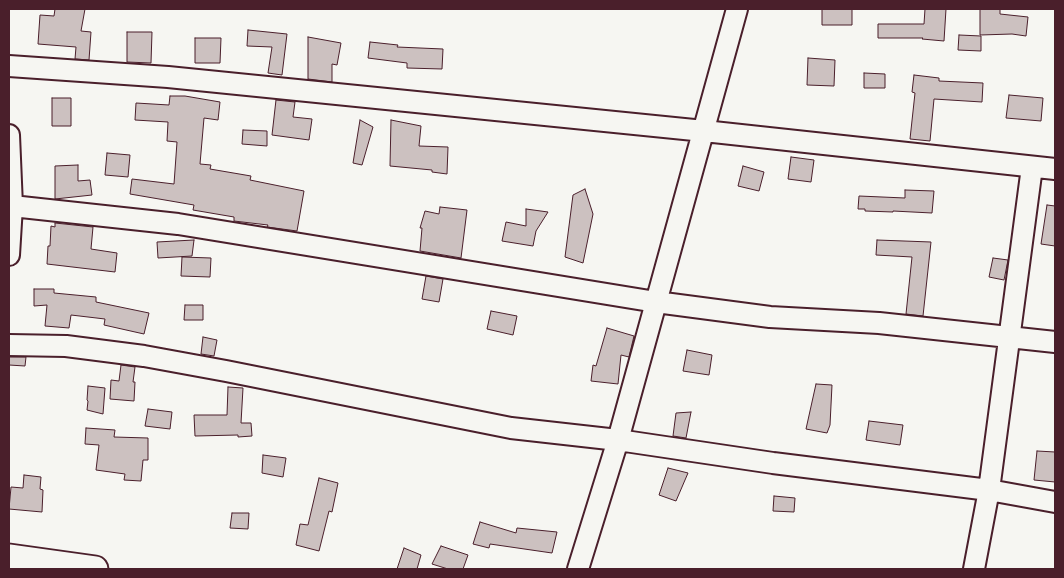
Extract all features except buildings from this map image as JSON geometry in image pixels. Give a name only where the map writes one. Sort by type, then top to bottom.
[{"type":"main road","points":[[9,557],[95,569]]},
{"type":"street","points":[[578,569],[618,440],[737,9]]},
{"type":"street","points":[[9,66],[168,77],[1055,168]]},
{"type":"street","points":[[9,135],[12,206],[9,255]]},
{"type":"street","points":[[974,569],[989,490],[1032,167]]},
{"type":"street","points":[[12,206],[178,224],[656,302],[770,317],[879,324],[1055,342]]},
{"type":"street","points":[[9,345],[66,346],[144,356],[235,372],[511,428],[618,440],[772,463],[989,490],[1055,502]]}]
